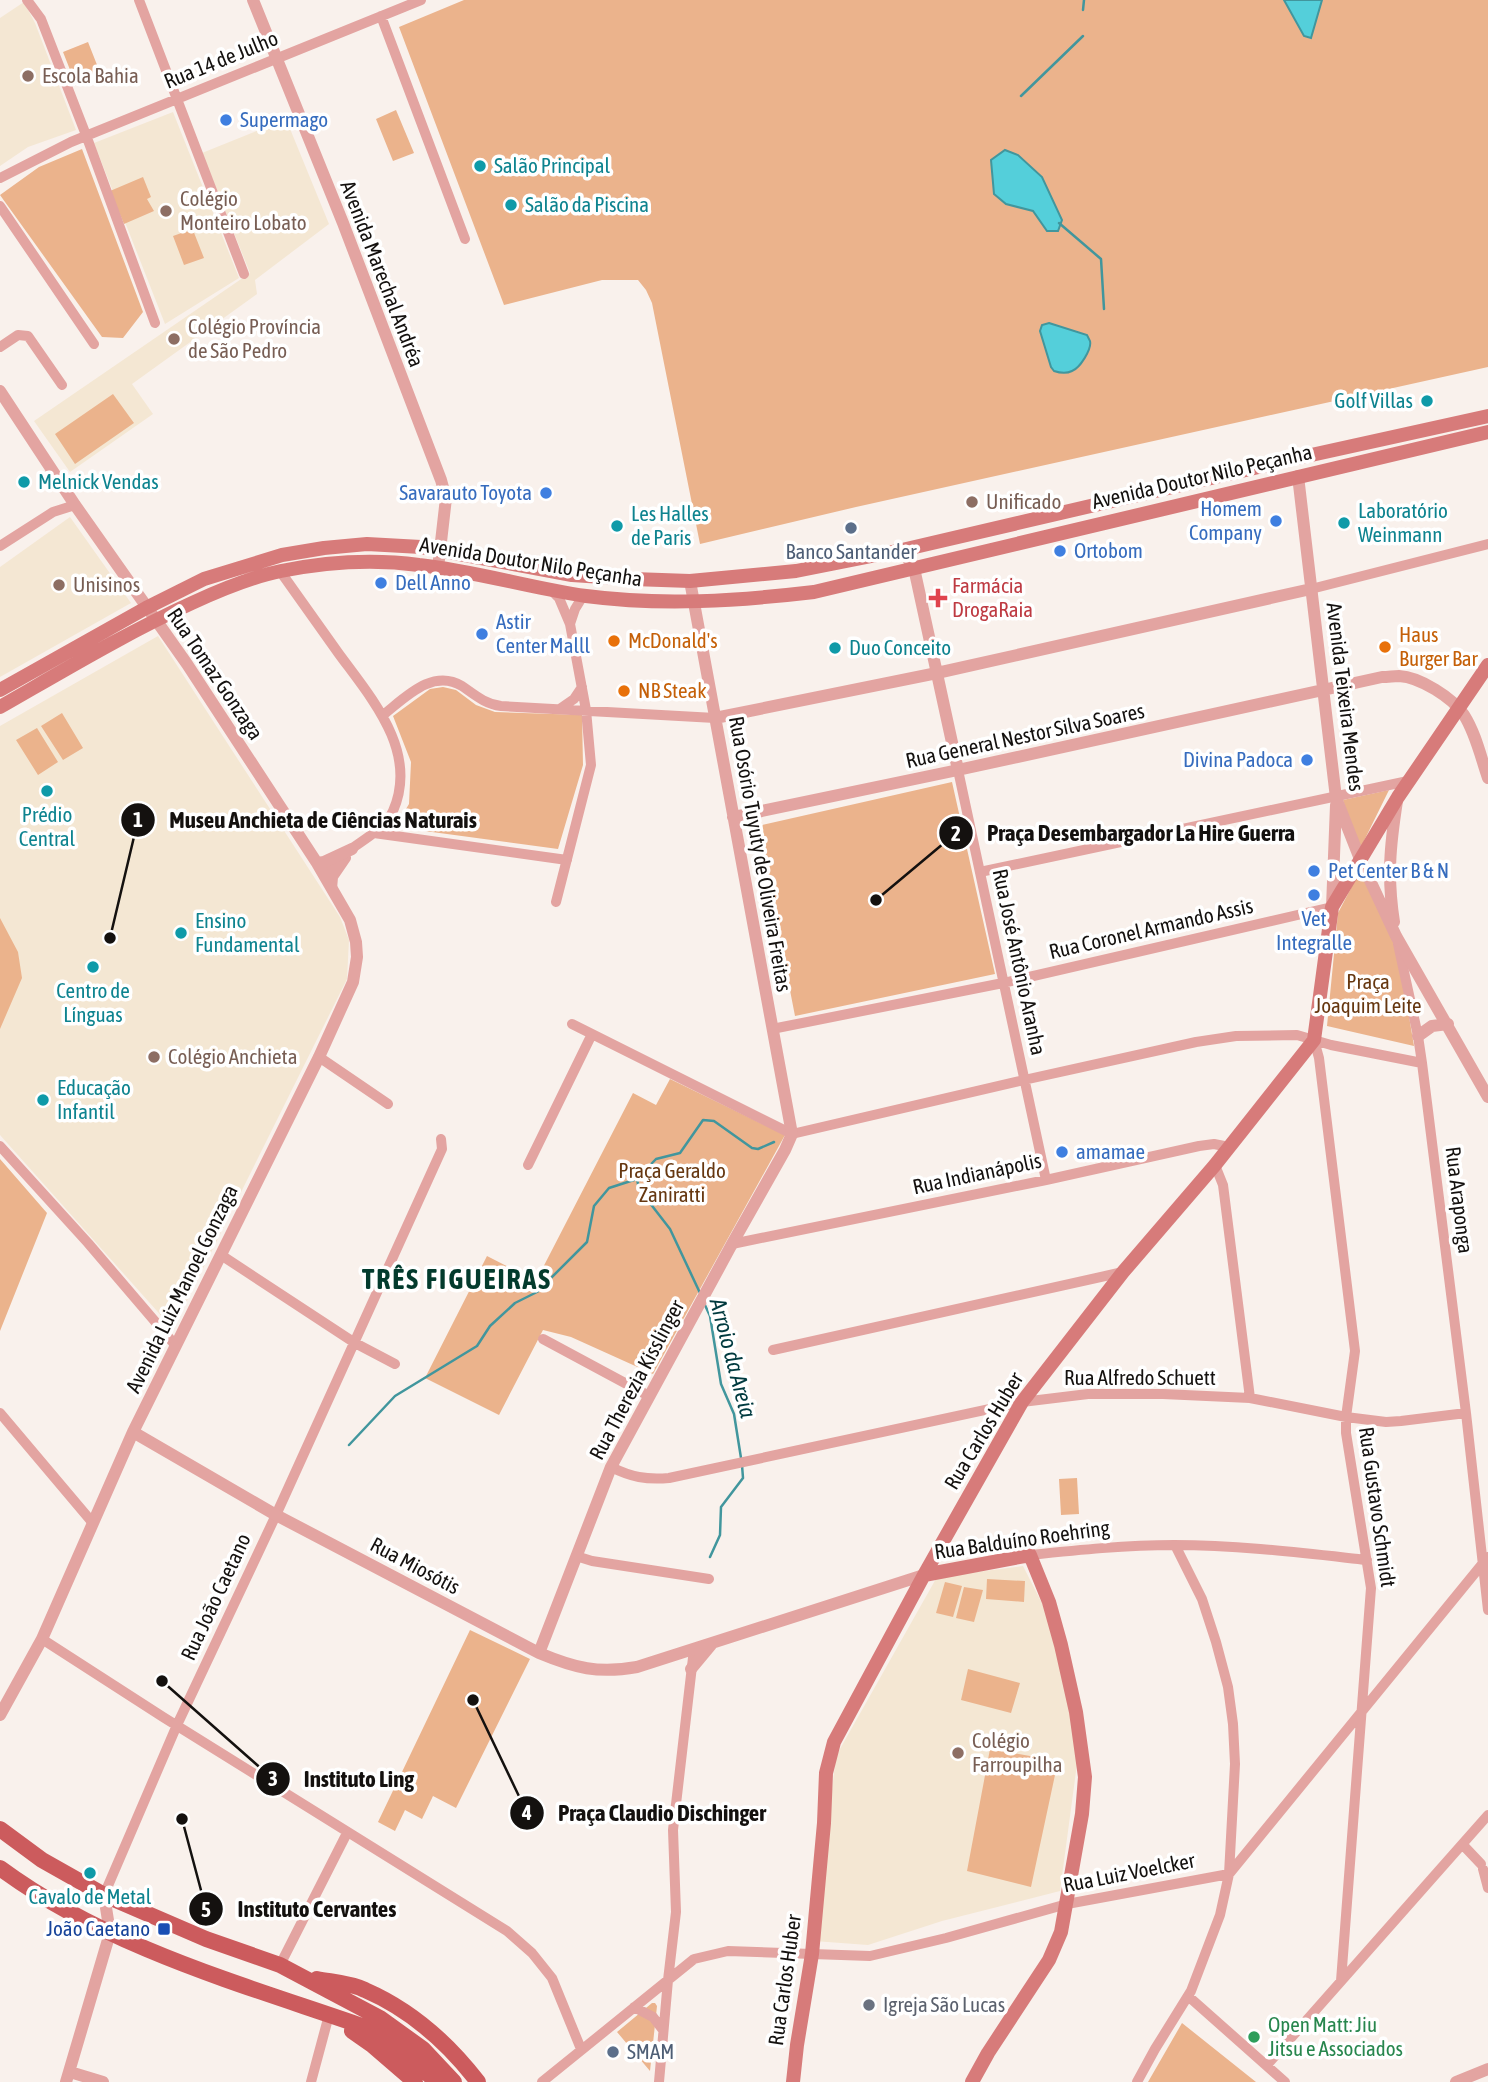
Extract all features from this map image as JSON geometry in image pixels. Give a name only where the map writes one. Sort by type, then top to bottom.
[{"type":"main road","name":"Avenida Doutor Nilo Peçanha","points":[[0,690],[146,607],[204,579],[282,555],[367,544],[405,545],[572,575],[690,581],[796,571],[902,550],[1488,416]]},
{"type":"main road","name":"Avenida Doutor Nilo Peçanha","points":[[0,707],[155,620],[213,593],[280,571],[369,562],[438,568],[583,596],[635,602],[693,602],[814,592],[1488,432]]},
{"type":"main road","points":[[1298,476],[1307,463],[1319,454]]},
{"type":"main road","points":[[1314,1040],[1332,908],[1408,781],[1488,665]]},
{"type":"main road","name":"Rua Carlos Huber","points":[[793,2082],[812,1954],[828,1761],[834,1742],[1022,1402],[1124,1272],[1215,1165],[1314,1040]]},
{"type":"main road","points":[[972,2082],[1049,1961],[1061,1932],[1082,1814],[1085,1777],[1076,1712],[1049,1602],[1030,1555]]},
{"type":"main road","name":"Rua Balduíno Roehring","points":[[924,1575],[1030,1555]]},
{"type":"main road","points":[[0,1829],[42,1860],[104,1895],[206,1939],[280,1965],[380,2018],[423,2049],[454,2082]]},
{"type":"main road","points":[[0,1868],[23,1885],[110,1933],[193,1968],[362,2026],[388,2040],[418,2063],[436,2082]]},
{"type":"main road","points":[[301,1976],[363,1988],[405,2011],[442,2040],[478,2082]]},
{"type":"main road","points":[[329,2015],[372,2045],[415,2082]]},
{"type":"street","points":[[27,0],[41,19],[155,323]]},
{"type":"street","points":[[139,0],[244,274]]},
{"type":"street","name":"Avenida Marechal Andréa","points":[[253,0],[441,480],[446,498],[438,568]]},
{"type":"street","name":"Rua 14 de Julho","points":[[0,178],[86,135],[421,0]]},
{"type":"street","points":[[381,16],[466,239]]},
{"type":"street","points":[[0,206],[94,344]]},
{"type":"street","points":[[0,347],[18,335],[28,335],[62,385]]},
{"type":"street","name":"Rua Tomaz Gonzaga","points":[[0,391],[75,505],[187,664],[325,877]]},
{"type":"street","name":"Avenida Teixeira Mendes","points":[[1298,476],[1336,798],[1360,859],[1396,936],[1448,1024],[1484,1078],[1488,1097]]},
{"type":"street","points":[[0,546],[53,512],[75,505]]},
{"type":"street","points":[[383,715],[423,685],[440,681],[456,683],[492,705],[715,718],[937,673],[1311,589],[1488,544]]},
{"type":"street","name":"Rua José Antônio Aranha","points":[[902,550],[914,568],[1046,1180]]},
{"type":"street","points":[[280,571],[383,715],[398,755],[399,792],[392,814],[374,833],[330,866],[325,877]]},
{"type":"street","name":"Rua Osório Tuyuty de Oliveira Freitas","points":[[690,581],[792,1134]]},
{"type":"street","points":[[550,589],[559,598],[570,624],[586,710],[591,765],[556,902]]},
{"type":"street","points":[[570,624],[583,596]]},
{"type":"street","name":"Rua General Nestor Silva Soares","points":[[733,817],[1382,677],[1401,676],[1414,679],[1447,697],[1458,707]]},
{"type":"street","points":[[559,709],[574,699],[582,687]]},
{"type":"street","points":[[1458,707],[1471,730],[1488,778]]},
{"type":"street","points":[[980,872],[1408,781]]},
{"type":"street","name":"Rua Araponga","points":[[1398,797],[1389,860],[1391,900],[1422,1063],[1485,1561],[1488,1609]]},
{"type":"street","points":[[1332,908],[1336,798]]},
{"type":"street","points":[[374,833],[567,860]]},
{"type":"street","points":[[317,863],[352,849]]},
{"type":"street","points":[[332,889],[333,877],[352,849]]},
{"type":"street","name":"Avenida Luiz Manoel Gonzaga","points":[[0,1715],[42,1639],[133,1432],[353,982],[357,957],[356,942],[350,920],[325,877]]},
{"type":"street","name":"Rua Coronel Armando Assis","points":[[772,1029],[1003,983],[1332,908]]},
{"type":"street","points":[[572,1024],[792,1134],[1196,1042],[1236,1036],[1297,1035],[1422,1063]]},
{"type":"street","points":[[1418,1036],[1432,1026],[1448,1024]]},
{"type":"street","points":[[528,1165],[592,1034]]},
{"type":"street","name":"Rua Gustavo Schmidt","points":[[1314,1040],[1321,1071],[1354,1351],[1346,1433],[1371,1588],[1341,1981]]},
{"type":"street","points":[[319,1056],[388,1104]]},
{"type":"street","name":"Rua Therezia Kisslinger","points":[[539,1653],[611,1467],[792,1134]]},
{"type":"street","name":"Rua João Caetano","points":[[104,1895],[177,1725],[276,1515],[442,1149],[441,1139]]},
{"type":"street","name":"Rua Indianápolis","points":[[732,1244],[1199,1146],[1214,1144],[1229,1147]]},
{"type":"street","points":[[0,1146],[88,1242],[176,1346]]},
{"type":"street","points":[[1215,1165],[1223,1185],[1250,1398]]},
{"type":"street","points":[[221,1255],[355,1343],[395,1364]]},
{"type":"street","points":[[773,1350],[1124,1272]]},
{"type":"street","points":[[543,1339],[649,1396]]},
{"type":"street","name":"Rua Alfredo Schuett","points":[[611,1467],[630,1476],[648,1480],[668,1478],[1022,1402],[1088,1394],[1250,1398],[1346,1417],[1401,1421],[1466,1413]]},
{"type":"street","points":[[0,1413],[92,1522]]},
{"type":"street","name":"Rua Miosótis","points":[[133,1432],[276,1515],[539,1653],[570,1664],[605,1671],[637,1667],[694,1649]]},
{"type":"street","points":[[1137,2082],[1188,1996],[1220,1915],[1229,1874],[1235,1764],[1228,1686],[1202,1599],[1175,1545]]},
{"type":"street","name":"Rua Balduíno Roehring","points":[[1030,1555],[1105,1547],[1175,1545],[1367,1560]]},
{"type":"street","points":[[576,1556],[592,1561],[709,1579]]},
{"type":"street","points":[[1229,1874],[1485,1561]]},
{"type":"street","name":"Rua Balduíno Roehring","points":[[694,1649],[924,1575]]},
{"type":"street","points":[[42,1639],[507,1931],[532,1953],[551,1978],[581,2049]]},
{"type":"street","points":[[691,1669],[712,1644]]},
{"type":"street","points":[[659,2082],[676,1912],[673,1830],[694,1649]]},
{"type":"street","points":[[1267,2065],[1488,1815]]},
{"type":"street","points":[[280,1965],[347,1833]]},
{"type":"street","points":[[1463,1845],[1482,1867],[1488,1888]]},
{"type":"street","name":"Rua Luiz Voelcker","points":[[542,2082],[694,1959],[728,1951],[870,1956],[1067,1904],[1229,1874]]},
{"type":"street","points":[[103,2082],[68,2077],[110,1933],[104,1895]]},
{"type":"street","points":[[648,1996],[659,1996],[666,2005]]},
{"type":"street","points":[[1188,1996],[1285,2082]]},
{"type":"street","points":[[634,2007],[653,2017],[663,2030]]},
{"type":"street","points":[[312,2082],[329,2015]]},
{"type":"street","points":[[1456,2082],[1488,2069]]},
{"type":"shaded area","name":"Escola Bahia","points":[[24,2],[35,23],[76,130],[28,147],[0,166],[0,18]]},
{"type":"shaded area","name":"Colégio Monteiro Lobato","points":[[173,112],[239,278],[165,324],[94,143]]},
{"type":"shaded area","name":"Colégio Província de São Pedro","points":[[286,119],[329,224],[255,280],[257,294],[132,384],[153,414],[70,472],[34,421],[250,273],[202,153]]},
{"type":"shaded area","name":"Unisinos","points":[[70,517],[131,603],[0,677],[0,567]]},
{"type":"shaded area","name":"Colégio Anchieta","points":[[158,636],[340,917],[349,940],[347,979],[173,1329],[0,1135],[0,726]]},
{"type":"shaded area","name":"Colégio Farroupilha","points":[[1023,1566],[1050,1619],[1079,1749],[1060,1891],[942,1921],[868,1945],[814,1941],[836,1756],[937,1577]]},
{"type":"green space","points":[[464,0],[1488,0],[1488,367],[700,544],[652,303],[638,280],[602,280],[504,305],[399,27]]},
{"type":"green space","points":[[88,42],[101,75],[76,85],[63,52]]},
{"type":"green space","points":[[396,110],[414,153],[393,161],[376,119]]},
{"type":"green space","points":[[82,149],[143,312],[123,338],[102,337],[0,195],[39,167]]},
{"type":"green space","points":[[143,177],[151,197],[147,199],[154,211],[124,224],[110,191]]},
{"type":"green space","points":[[191,225],[204,258],[184,265],[173,236],[187,231],[186,227]]},
{"type":"green space","points":[[113,394],[134,423],[75,464],[55,434]]},
{"type":"green space","points":[[443,687],[456,690],[476,705],[495,712],[582,715],[583,765],[558,849],[395,827],[409,804],[411,762],[393,716],[430,689]]},
{"type":"green space","points":[[62,713],[83,748],[63,760],[41,726]]},
{"type":"green space","points":[[37,728],[58,762],[38,775],[16,740]]},
{"type":"green space","points":[[952,782],[995,974],[795,1016],[758,826]]},
{"type":"green space","points":[[1389,790],[1359,851],[1343,800]]},
{"type":"green space","name":"Praça Joaquim Leite","points":[[1360,871],[1397,945],[1414,1046],[1327,1026],[1338,913]]},
{"type":"green space","points":[[0,918],[18,952],[22,978],[0,1029]]},
{"type":"green space","name":"Praça Geraldo Zaniratti","points":[[670,1079],[785,1135],[653,1374],[571,1337],[543,1330],[499,1415],[425,1378],[487,1256],[536,1281],[633,1093],[656,1105]]},
{"type":"green space","points":[[0,1159],[47,1213],[0,1331]]},
{"type":"green space","points":[[1077,1478],[1079,1514],[1061,1515],[1059,1479]]},
{"type":"green space","points":[[987,1579],[1025,1581],[1024,1602],[986,1599]]},
{"type":"green space","points":[[945,1582],[962,1586],[953,1617],[936,1613]]},
{"type":"green space","points":[[964,1587],[983,1590],[974,1622],[956,1618]]},
{"type":"green space","points":[[470,1630],[530,1659],[456,1808],[433,1796],[422,1819],[405,1810],[395,1831],[378,1822]]},
{"type":"green space","points":[[968,1669],[1020,1683],[1011,1713],[961,1700]]},
{"type":"green space","points":[[990,1749],[1058,1761],[1031,1887],[967,1871]]},
{"type":"green space","points":[[652,2003],[657,2006],[650,2071],[617,2032]]},
{"type":"green space","points":[[1182,2023],[1256,2082],[1148,2082]]},
{"type":"water","points":[[1284,0],[1322,0],[1311,38],[1304,36]]},
{"type":"water","points":[[1005,150],[1018,155],[1042,177],[1062,220],[1058,231],[1047,231],[1033,211],[1006,204],[994,194],[991,160]]},
{"type":"water","points":[[1049,323],[1087,335],[1090,341],[1085,358],[1072,371],[1058,372],[1051,367],[1040,331],[1042,325]]},
{"type":"waterway","name":"Arroio da Areia","points":[[1083,10],[1084,0]]},
{"type":"waterway","name":"Arroio da Areia","points":[[1021,96],[1083,36]]},
{"type":"waterway","name":"Arroio da Areia","points":[[1059,223],[1101,259],[1104,309]]},
{"type":"waterway","name":"Arroio da Areia","points":[[700,1293],[670,1229],[639,1189],[637,1179],[656,1159],[680,1153],[703,1120],[714,1121],[752,1148],[758,1149],[774,1142]]},
{"type":"waterway","points":[[349,1445],[395,1396],[477,1346],[490,1326],[515,1303],[537,1292],[587,1242],[594,1206],[609,1188],[637,1179]]},
{"type":"waterway","name":"Arroio da Areia","points":[[704,1303],[710,1316],[721,1384],[734,1414],[741,1458]]},
{"type":"waterway","name":"Arroio da Areia","points":[[710,1557],[720,1535],[721,1507],[743,1478],[742,1465]]},
{"type":"place","name":"Escola Bahia","points":[[28,76]]},
{"type":"place","name":"Supermago","points":[[226,120]]},
{"type":"place","name":"Salão Principal","points":[[480,166]]},
{"type":"place","name":"Salão da Piscina","points":[[511,205]]},
{"type":"place","name":"Colégio Monteiro Lobato","points":[[166,211]]},
{"type":"place","name":"Colégio Província de São Pedro","points":[[174,339]]},
{"type":"place","name":"Golf Villas","points":[[1427,401]]},
{"type":"place","name":"Melnick Vendas","points":[[24,482]]},
{"type":"place","name":"Savarauto Toyota","points":[[546,493]]},
{"type":"place","name":"Unificado","points":[[972,502]]},
{"type":"place","name":"Homem Company","points":[[1276,521]]},
{"type":"place","name":"Laboratório Weinmann","points":[[1344,523]]},
{"type":"place","name":"Les Halles de Paris","points":[[617,526]]},
{"type":"place","name":"Banco Santander","points":[[851,528]]},
{"type":"place","name":"Ortobom","points":[[1060,551]]},
{"type":"place","name":"Dell Anno","points":[[381,583]]},
{"type":"place","name":"Unisinos","points":[[59,585]]},
{"type":"place","name":"Farmácia DrogaRaia","points":[[938,598]]},
{"type":"place","name":"Astir Center Malll","points":[[482,634]]},
{"type":"place","name":"McDonald's","points":[[614,641]]},
{"type":"place","name":"Haus Burger Bar","points":[[1385,647]]},
{"type":"place","name":"Duo Conceito","points":[[835,648]]},
{"type":"place","name":"NB Steak","points":[[624,691]]},
{"type":"place","name":"Divina Padoca","points":[[1307,760]]},
{"type":"place","name":"Prédio Central","points":[[47,791]]},
{"type":"place","name":"Pet Center B & N","points":[[1314,871]]},
{"type":"place","name":"Vet Integralle","points":[[1314,895]]},
{"type":"place","name":"Praça Desembargador La Hire Guerra","points":[[876,900]]},
{"type":"place","name":"Ensino Fundamental","points":[[181,933]]},
{"type":"place","name":"Museu Anchieta de Ciências Naturais","points":[[110,938]]},
{"type":"place","name":"Centro de Línguas","points":[[93,967]]},
{"type":"place","name":"Colégio Anchieta","points":[[154,1057]]},
{"type":"place","name":"Educação Infantil","points":[[43,1100]]},
{"type":"place","name":"amamae","points":[[1062,1152]]},
{"type":"place","name":"Instituto Ling","points":[[162,1681]]},
{"type":"place","name":"Praça Claudio Dischinger","points":[[473,1700]]},
{"type":"place","name":"Colégio Farroupilha","points":[[958,1753]]},
{"type":"place","name":"Instituto Cervantes","points":[[182,1819]]},
{"type":"place","name":"Cavalo de Metal","points":[[90,1873]]},
{"type":"place","name":"João Caetano","points":[[164,1929]]},
{"type":"place","name":"Igreja São Lucas","points":[[869,2005]]},
{"type":"place","name":"Open Matt: Jiu Jitsu e Associados","points":[[1254,2037]]},
{"type":"place","name":"SMAM","points":[[613,2052]]},
{"type":"district","name":"TRÊS FIGUEIRAS","points":[[457,1279]]}]
